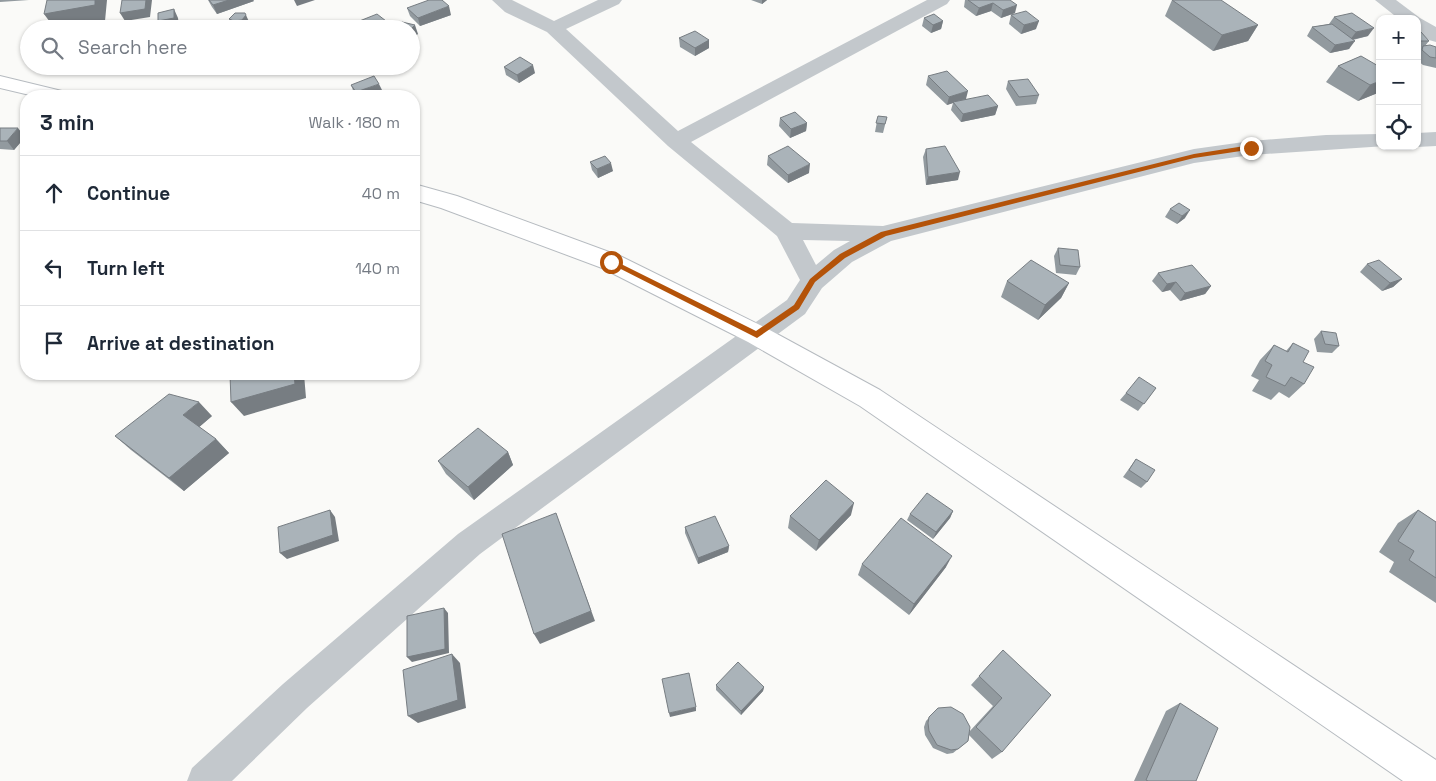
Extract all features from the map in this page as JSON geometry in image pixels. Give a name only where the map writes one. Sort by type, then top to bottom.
[{"type":"street","points":[[501,0],[511,8],[554,28],[676,141],[786,231],[812,280]]},
{"type":"street","points":[[554,28],[613,0]]},
{"type":"street","points":[[676,141],[942,0]]},
{"type":"street","points":[[1384,0],[1405,15]]},
{"type":"street","points":[[1421,26],[1436,36]]},
{"type":"street","points":[[0,82],[34,90]]},
{"type":"street","points":[[1421,140],[1436,139]]},
{"type":"street","points":[[205,781],[295,696],[469,544],[796,307],[812,280],[842,256],[884,234],[1194,156],[1251,148],[1376,140]]},
{"type":"street","points":[[420,194],[449,202],[611,262],[757,335],[870,398],[1435,781]]},
{"type":"street","points":[[786,231],[884,234]]},
{"type":"building","points":[[47,0],[95,0],[95,5],[44,14]]},
{"type":"building","points":[[122,0],[146,0],[145,9],[120,13]]},
{"type":"building","points":[[209,0],[229,0],[213,5]]},
{"type":"building","points":[[429,0],[442,0],[449,6],[418,18],[407,8]]},
{"type":"building","points":[[968,0],[1010,0],[1017,5],[1003,10],[993,3],[979,8]]},
{"type":"building","points":[[1172,0],[1221,0],[1258,25],[1222,35]]},
{"type":"building","points":[[174,9],[174,18],[158,20],[158,13]]},
{"type":"building","points":[[1026,11],[1039,21],[1024,25],[1011,15]]},
{"type":"building","points":[[235,13],[245,13],[246,15],[242,20],[229,19]]},
{"type":"building","points":[[1352,13],[1374,28],[1356,32],[1334,17]]},
{"type":"building","points":[[377,14],[385,20],[362,20]]},
{"type":"building","points":[[934,14],[943,21],[933,25],[924,18]]},
{"type":"building","points":[[1332,24],[1355,41],[1335,45],[1312,27]]},
{"type":"building","points":[[695,31],[709,40],[695,48],[679,38]]},
{"type":"building","points":[[1421,32],[1429,41],[1421,41]]},
{"type":"building","points":[[1430,45],[1436,47],[1436,58],[1430,57],[1422,50],[1423,46]]},
{"type":"building","points":[[1361,56],[1376,65],[1376,83],[1370,85],[1338,66]]},
{"type":"building","points":[[520,57],[533,65],[517,75],[504,67]]},
{"type":"building","points":[[947,71],[968,91],[949,97],[928,76]]},
{"type":"building","points":[[374,76],[379,84],[362,90],[355,90],[351,85]]},
{"type":"building","points":[[1028,79],[1039,95],[1019,97],[1008,81]]},
{"type":"building","points":[[988,95],[998,106],[963,114],[953,102]]},
{"type":"building","points":[[795,112],[807,123],[791,129],[780,118]]},
{"type":"building","points":[[878,116],[887,117],[885,124],[876,123]]},
{"type":"building","points":[[0,128],[18,128],[7,141],[0,141]]},
{"type":"building","points":[[788,146],[810,164],[788,175],[768,156]]},
{"type":"building","points":[[945,146],[960,172],[928,177],[926,149]]},
{"type":"building","points":[[605,156],[611,163],[597,169],[590,162]]},
{"type":"building","points":[[1179,203],[1190,210],[1182,216],[1170,209]]},
{"type":"building","points":[[1058,248],[1078,250],[1080,267],[1060,265]]},
{"type":"building","points":[[1031,260],[1069,283],[1045,305],[1007,281]]},
{"type":"building","points":[[1379,260],[1402,279],[1390,283],[1367,264]]},
{"type":"building","points":[[1192,265],[1211,286],[1185,293],[1176,282],[1167,284],[1158,273]]},
{"type":"building","points":[[1321,331],[1336,333],[1339,346],[1325,344]]},
{"type":"building","points":[[1293,343],[1309,351],[1303,362],[1314,367],[1304,384],[1291,377],[1285,386],[1266,377],[1272,365],[1265,361],[1274,345],[1288,352]]},
{"type":"building","points":[[1139,377],[1156,388],[1144,404],[1126,393]]},
{"type":"building","points":[[230,380],[295,380],[295,384],[231,402]]},
{"type":"building","points":[[169,394],[199,402],[183,415],[216,439],[169,478],[115,436]]},
{"type":"building","points":[[478,428],[508,452],[468,487],[438,461]]},
{"type":"building","points":[[1136,459],[1155,470],[1147,482],[1129,470]]},
{"type":"building","points":[[826,480],[854,503],[819,540],[790,516]]},
{"type":"building","points":[[927,493],[953,511],[936,532],[910,514]]},
{"type":"building","points":[[330,510],[333,535],[280,553],[278,527]]},
{"type":"building","points":[[1418,510],[1436,522],[1436,578],[1409,560],[1414,551],[1398,541]]},
{"type":"building","points":[[556,513],[591,611],[534,634],[502,534]]},
{"type":"building","points":[[715,516],[729,546],[698,558],[685,527]]},
{"type":"building","points":[[901,518],[952,556],[914,604],[862,564]]},
{"type":"building","points":[[444,608],[445,649],[407,657],[407,616]]},
{"type":"building","points":[[1003,650],[1051,695],[1002,752],[976,727],[1002,698],[979,676]]},
{"type":"building","points":[[452,654],[458,700],[408,716],[403,670]]},
{"type":"building","points":[[738,662],[764,687],[741,711],[716,685]]},
{"type":"building","points":[[689,673],[696,707],[669,713],[662,679]]},
{"type":"building","points":[[1180,703],[1218,728],[1196,781],[1148,781],[1146,780]]},
{"type":"building","points":[[951,707],[963,714],[970,727],[968,741],[958,749],[951,750],[937,745],[929,731],[928,723],[929,717],[938,708]]},
{"type":"route","points":[[611,262],[757,335],[796,307],[812,280],[842,256],[884,234],[1194,156],[1251,148]]}]
